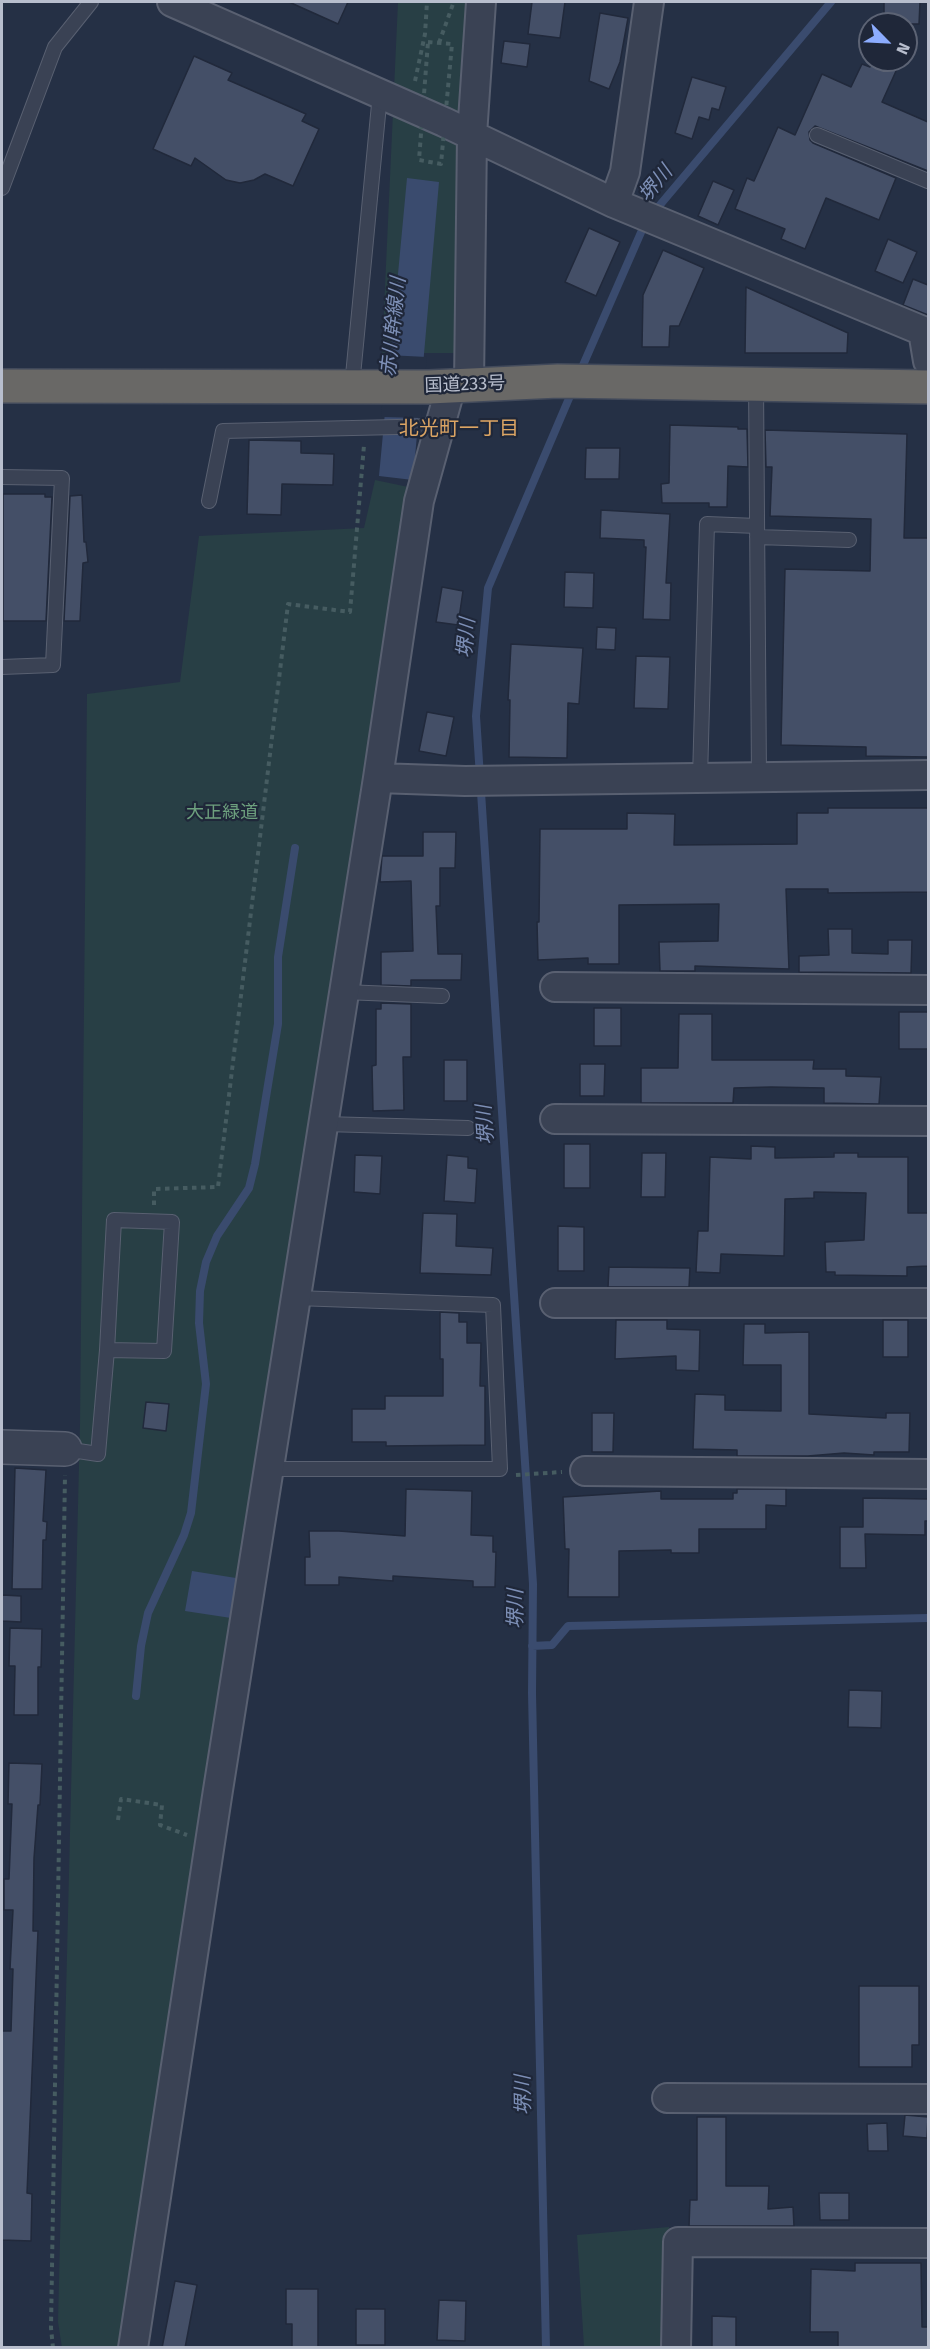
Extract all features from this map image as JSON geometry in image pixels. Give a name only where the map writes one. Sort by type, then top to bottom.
[{"type":"highway","name":"国道233号","points":[[2,386],[450,386],[558,381],[928,387]]},
{"type":"street","points":[[172,2],[472,135],[626,208],[923,331],[928,361]]},
{"type":"street","points":[[133,2348],[419,501],[433,426],[450,386],[481,2]]},
{"type":"street","points":[[626,208],[626,172],[650,2]]},
{"type":"street","points":[[378,777],[465,781],[928,775]]},
{"type":"street","points":[[555,987],[928,990]]},
{"type":"street","points":[[555,1119],[928,1121]]},
{"type":"street","points":[[555,1303],[928,1302]]},
{"type":"street","points":[[2,1447],[65,1449]]},
{"type":"street","points":[[585,1471],[928,1474]]},
{"type":"street","points":[[667,2098],[928,2099]]},
{"type":"street","points":[[676,2348],[678,2242],[928,2243]]},
{"type":"lane","points":[[2,188],[55,47],[91,2]]},
{"type":"lane","points":[[365,386],[380,94]]},
{"type":"lane","points":[[817,135],[928,181]]},
{"type":"lane","points":[[756,384],[759,777]]},
{"type":"lane","points":[[209,501],[223,431],[433,426]]},
{"type":"lane","points":[[2,477],[62,478],[53,664],[2,667]]},
{"type":"lane","points":[[700,778],[707,525],[849,540]]},
{"type":"lane","points":[[344,992],[442,996]]},
{"type":"lane","points":[[324,1124],[468,1128]]},
{"type":"lane","points":[[65,1449],[98,1454],[107,1350],[114,1220],[172,1222],[164,1351],[107,1350]]},
{"type":"lane","points":[[269,1469],[500,1468],[493,1305],[296,1298]]},
{"type":"path","points":[[410,108],[425,34],[427,2]]},
{"type":"path","points":[[439,43],[453,2]]},
{"type":"path","points":[[155,1221],[153,1189],[218,1187],[288,604],[350,612],[370,428]]},
{"type":"path","points":[[53,2348],[51,2316],[65,1449]]},
{"type":"path","points":[[507,1475],[547,1473]]},
{"type":"path","points":[[118,1820],[121,1799],[162,1805],[160,1825],[192,1836]]},
{"type":"green space","points":[[398,2],[472,2],[454,312],[454,353],[382,353]]},
{"type":"green space","name":"大正緑道","points":[[375,480],[413,488],[125,2347],[62,2348],[58,2322],[80,1424],[87,694],[180,682],[199,536],[364,528]]},
{"type":"green space","points":[[669,2227],[667,2347],[584,2347],[577,2235]]},
{"type":"water","name":"赤川幹線川","points":[[407,178],[439,182],[413,480],[379,476]]},
{"type":"water","points":[[192,1571],[236,1578],[231,1618],[185,1611]]},
{"type":"pier","points":[[387,355],[427,357],[421,418],[381,417]]},
{"type":"building","points":[[289,2],[348,2],[338,24]]},
{"type":"building","points":[[532,2],[565,2],[560,38],[528,34]]},
{"type":"building","points":[[884,2],[920,2],[919,24],[918,12],[884,12]]},
{"type":"building","points":[[600,13],[628,18],[620,62],[609,89],[589,81]]},
{"type":"building","points":[[504,41],[530,44],[527,67],[501,63]]},
{"type":"building","points":[[194,56],[232,73],[228,80],[306,114],[302,121],[319,129],[293,186],[265,174],[254,180],[240,183],[226,180],[195,158],[191,166],[153,149]]},
{"type":"building","points":[[858,72],[896,72],[882,102],[928,122],[928,171],[815,126],[809,132],[813,143],[896,178],[879,220],[826,198],[805,249],[781,239],[785,229],[735,209],[747,178],[754,181],[778,127],[795,135],[822,74],[851,87]]},
{"type":"building","points":[[692,77],[726,87],[719,110],[712,108],[709,120],[699,117],[692,139],[675,133]]},
{"type":"building","points":[[713,181],[734,190],[718,225],[698,216]]},
{"type":"building","points":[[589,228],[620,242],[596,296],[565,282]]},
{"type":"building","points":[[888,239],[917,252],[903,283],[875,271]]},
{"type":"building","points":[[663,250],[704,268],[679,326],[670,326],[669,347],[642,347],[643,295]]},
{"type":"building","points":[[913,279],[928,285],[928,315],[903,305]]},
{"type":"building","points":[[746,287],[848,333],[847,353],[745,353]]},
{"type":"building","points":[[670,425],[747,429],[748,467],[728,466],[727,507],[709,507],[709,503],[662,503],[661,484],[669,483]]},
{"type":"building","points":[[765,430],[907,434],[904,538],[928,538],[928,757],[866,756],[866,747],[781,745],[785,569],[870,571],[871,519],[770,516],[772,467],[766,467]]},
{"type":"building","points":[[249,440],[301,441],[301,453],[334,454],[333,485],[282,484],[281,515],[247,514]]},
{"type":"building","points":[[586,448],[620,448],[619,479],[585,479]]},
{"type":"building","points":[[3,494],[45,494],[45,497],[52,497],[46,621],[3,621]]},
{"type":"building","points":[[82,495],[84,542],[86,542],[88,562],[83,563],[80,621],[64,621],[70,496]]},
{"type":"building","points":[[601,510],[670,514],[666,583],[671,583],[670,620],[643,619],[646,547],[644,547],[644,540],[600,538]]},
{"type":"building","points":[[565,572],[594,573],[593,608],[564,607]]},
{"type":"building","points":[[442,587],[463,591],[458,625],[436,622]]},
{"type":"building","points":[[597,627],[616,628],[615,650],[596,649]]},
{"type":"building","points":[[511,644],[583,648],[579,704],[568,703],[567,758],[509,757],[510,700],[508,700]]},
{"type":"building","points":[[636,656],[670,657],[668,709],[634,708]]},
{"type":"building","points":[[427,712],[454,717],[446,756],[419,751]]},
{"type":"building","points":[[828,808],[928,808],[928,892],[828,893],[828,889],[786,889],[789,969],[695,966],[695,971],[660,971],[659,942],[718,941],[719,904],[619,905],[619,964],[588,964],[588,958],[538,960],[540,829],[627,829],[627,813],[675,814],[674,845],[797,844],[797,813],[828,813]]},
{"type":"building","points":[[423,832],[456,832],[455,868],[440,868],[440,906],[436,906],[438,954],[462,954],[461,980],[411,980],[411,986],[381,985],[381,952],[413,951],[411,881],[380,882],[382,856],[423,856]]},
{"type":"building","points":[[828,929],[852,929],[852,953],[888,954],[888,940],[912,940],[911,973],[799,972],[799,956],[829,955]]},
{"type":"building","points":[[381,1003],[411,1004],[411,1057],[403,1057],[404,1110],[373,1111],[372,1066],[376,1065],[376,1009],[381,1009]]},
{"type":"building","points":[[594,1008],[621,1008],[621,1046],[594,1046]]},
{"type":"building","points":[[899,1012],[928,1012],[928,1049],[899,1049]]},
{"type":"building","points":[[679,1014],[712,1014],[712,1060],[814,1060],[813,1069],[846,1069],[846,1076],[881,1077],[879,1104],[824,1103],[824,1088],[771,1087],[734,1088],[733,1103],[641,1103],[641,1068],[678,1068]]},
{"type":"building","points":[[444,1060],[467,1060],[467,1101],[444,1101]]},
{"type":"building","points":[[580,1064],[605,1064],[604,1096],[580,1096]]},
{"type":"building","points":[[564,1144],[590,1144],[590,1188],[564,1188]]},
{"type":"building","points":[[751,1146],[775,1147],[775,1158],[834,1157],[834,1153],[858,1153],[858,1157],[908,1157],[908,1213],[928,1213],[928,1266],[907,1267],[907,1276],[835,1275],[835,1272],[826,1272],[825,1242],[864,1240],[866,1193],[814,1192],[814,1198],[785,1199],[784,1256],[721,1254],[720,1273],[696,1272],[698,1231],[708,1231],[710,1157],[751,1159]]},
{"type":"building","points":[[642,1153],[666,1153],[665,1197],[641,1197]]},
{"type":"building","points":[[355,1155],[382,1156],[380,1194],[354,1192]]},
{"type":"building","points":[[447,1155],[468,1157],[468,1168],[477,1169],[475,1203],[444,1201]]},
{"type":"building","points":[[423,1213],[457,1214],[456,1246],[493,1248],[491,1275],[420,1273]]},
{"type":"building","points":[[558,1226],[584,1227],[584,1271],[558,1271]]},
{"type":"building","points":[[609,1267],[690,1268],[689,1287],[608,1287]]},
{"type":"building","points":[[440,1312],[459,1313],[459,1322],[467,1322],[467,1343],[481,1343],[480,1386],[485,1386],[485,1445],[386,1446],[386,1442],[352,1442],[352,1409],[385,1409],[385,1396],[443,1396]]},
{"type":"building","points":[[616,1320],[667,1320],[667,1329],[700,1330],[699,1371],[676,1370],[676,1356],[615,1359]]},
{"type":"building","points":[[883,1320],[908,1320],[908,1357],[883,1357]]},
{"type":"building","points":[[744,1324],[765,1324],[765,1333],[809,1332],[809,1414],[886,1418],[886,1413],[910,1413],[909,1452],[874,1452],[874,1455],[844,1453],[808,1456],[737,1456],[737,1450],[693,1449],[695,1394],[725,1395],[725,1410],[781,1411],[781,1365],[743,1365]]},
{"type":"building","points":[[146,1402],[169,1404],[166,1431],[143,1428]]},
{"type":"building","points":[[592,1413],[614,1413],[613,1452],[592,1452]]},
{"type":"building","points":[[15,1468],[46,1470],[43,1521],[47,1522],[46,1540],[43,1540],[42,1589],[12,1589]]},
{"type":"building","points":[[406,1489],[472,1491],[471,1535],[493,1536],[493,1552],[496,1552],[495,1587],[473,1587],[473,1581],[393,1576],[393,1581],[339,1577],[339,1585],[305,1585],[305,1557],[310,1557],[309,1531],[405,1536]]},
{"type":"building","points":[[737,1489],[786,1489],[786,1506],[766,1505],[766,1529],[699,1529],[699,1553],[671,1553],[671,1550],[619,1551],[619,1597],[568,1597],[569,1549],[565,1549],[563,1497],[661,1491],[661,1499],[733,1499],[733,1493],[737,1493]]},
{"type":"building","points":[[863,1498],[928,1499],[928,1521],[925,1521],[925,1535],[865,1534],[866,1568],[840,1568],[840,1527],[863,1527]]},
{"type":"building","points":[[2,1595],[21,1596],[21,1622],[2,1621]]},
{"type":"building","points":[[10,1628],[42,1629],[41,1667],[38,1667],[38,1715],[14,1715],[15,1666],[9,1666]]},
{"type":"building","points":[[849,1690],[882,1691],[881,1728],[848,1727]]},
{"type":"building","points":[[9,1763],[42,1764],[34,1858],[33,1931],[38,1931],[27,2193],[32,2194],[31,2241],[2,2240],[2,2031],[11,2031],[13,1969],[10,1969],[13,1910],[4,1910],[4,1879],[9,1879],[12,1804],[8,1804]]},
{"type":"building","points":[[859,1986],[919,1986],[919,2045],[912,2045],[912,2067],[859,2067]]},
{"type":"building","points":[[905,2115],[928,2117],[927,2138],[903,2136]]},
{"type":"building","points":[[697,2117],[726,2117],[726,2186],[769,2186],[768,2209],[793,2207],[794,2226],[689,2226],[690,2200],[697,2200]]},
{"type":"building","points":[[887,2123],[888,2151],[868,2151],[867,2124]]},
{"type":"building","points":[[819,2193],[849,2193],[849,2220],[820,2220]]},
{"type":"building","points":[[855,2263],[921,2263],[922,2327],[928,2327],[928,2348],[838,2348],[838,2332],[810,2332],[811,2269],[855,2271]]},
{"type":"building","points":[[175,2281],[197,2285],[185,2348],[162,2348]]},
{"type":"building","points":[[286,2289],[318,2289],[318,2348],[292,2348],[292,2324],[286,2324]]},
{"type":"building","points":[[439,2300],[466,2301],[465,2341],[437,2340]]},
{"type":"building","points":[[356,2309],[385,2309],[385,2345],[356,2345]]},
{"type":"building","points":[[712,2316],[736,2317],[736,2348],[712,2348]]},
{"type":"waterway","name":"堺川","points":[[654,212],[831,2]]},
{"type":"waterway","name":"堺川","points":[[580,372],[646,221]]},
{"type":"waterway","name":"堺川","points":[[546,2348],[532,1693],[533,1584],[476,716],[488,588],[573,389]]},
{"type":"waterway","points":[[136,1696],[141,1646],[148,1613],[184,1535],[191,1513],[206,1384],[199,1323],[200,1291],[206,1262],[217,1236],[249,1188],[255,1164],[278,1024],[278,957],[295,848]]},
{"type":"waterway","points":[[532,1646],[552,1645],[568,1626],[928,1618]]},
{"type":"district","name":"北光町一丁目","points":[[459,429]]}]
